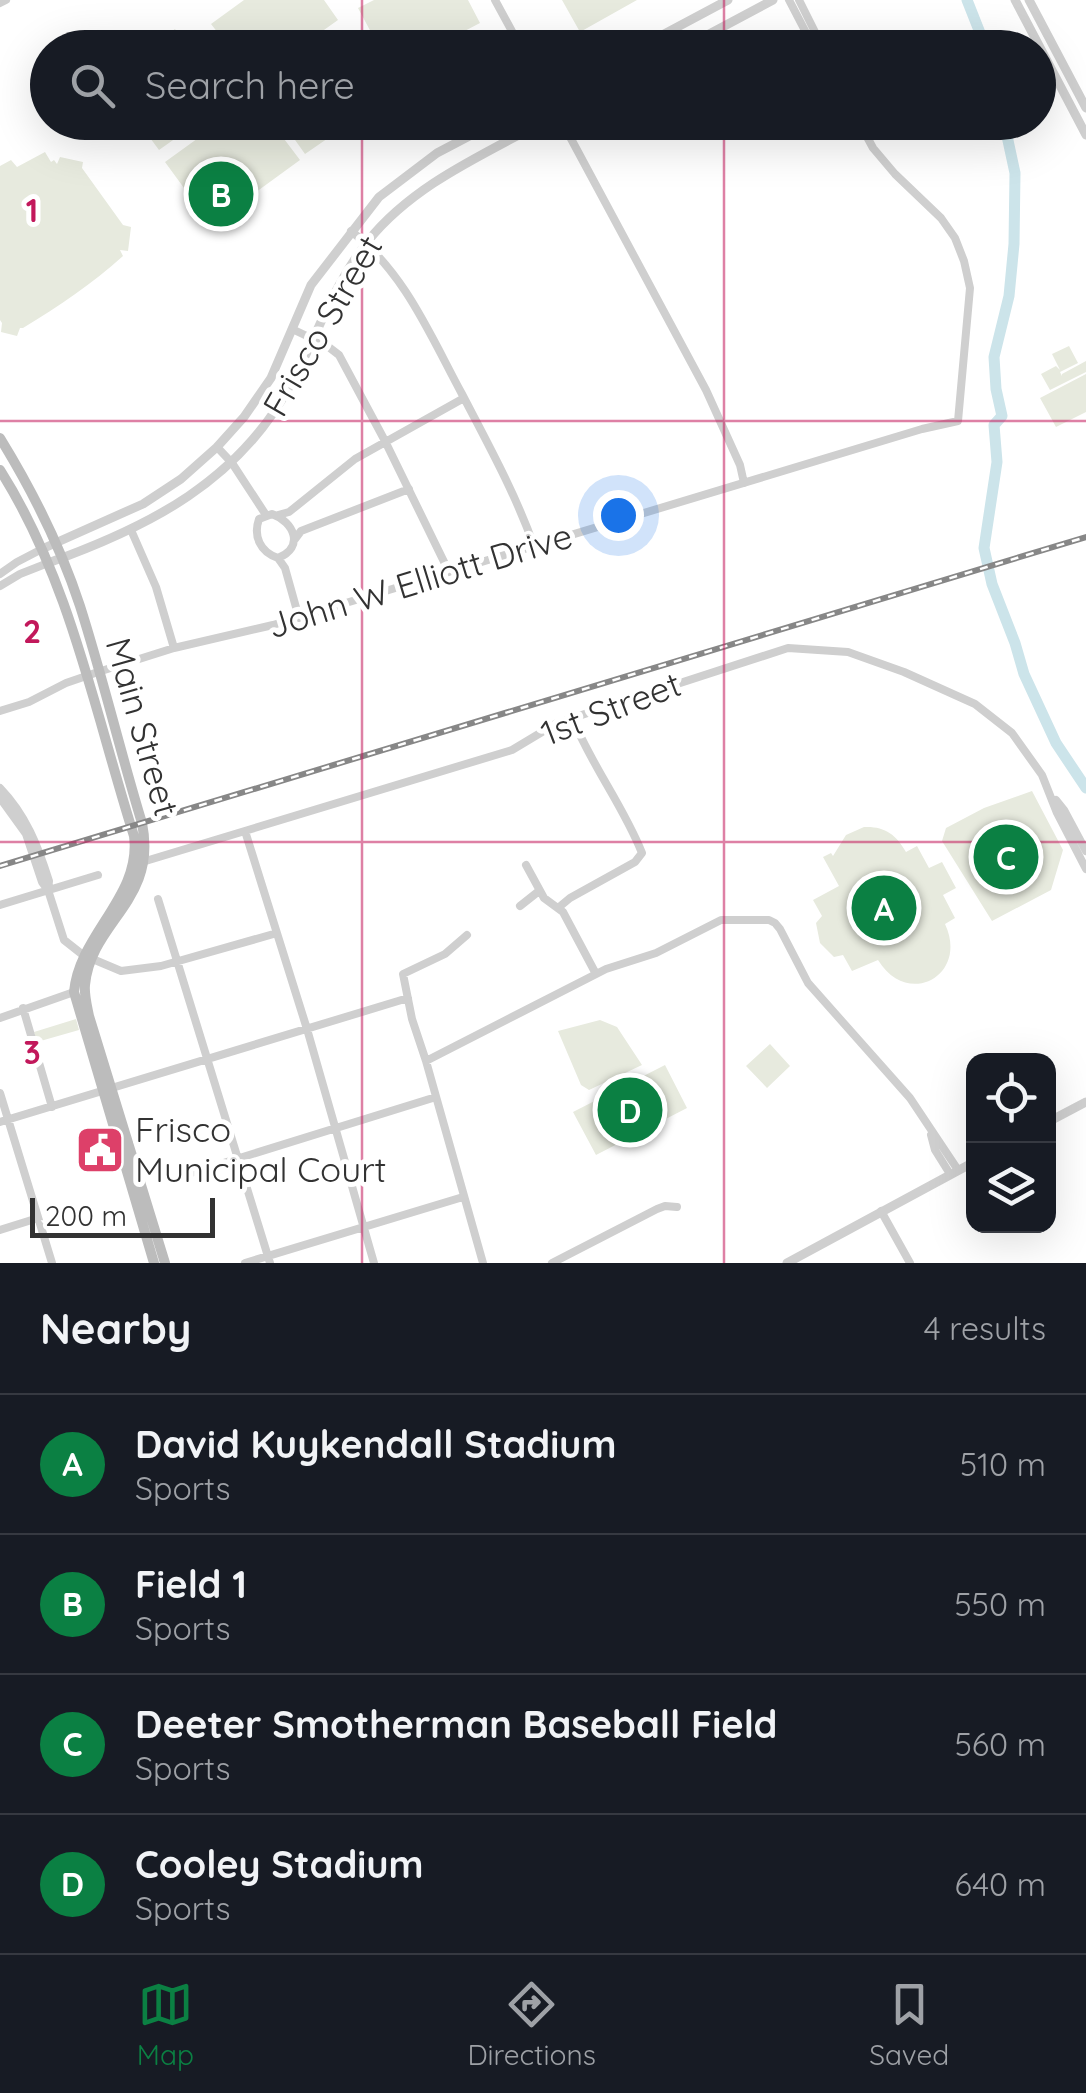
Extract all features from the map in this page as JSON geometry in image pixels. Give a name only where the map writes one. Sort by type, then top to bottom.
[{"type":"main road","name":"Main Street","points":[[0,438],[62,558],[80,607],[92,673],[134,836],[139,881],[88,957],[74,992],[165,1263]]},
{"type":"main road","name":"Main Street","points":[[0,470],[42,549],[92,673]]},
{"type":"main road","name":"Main Street","points":[[88,957],[86,1000],[154,1263]]},
{"type":"street","points":[[495,0],[511,30]]},
{"type":"street","points":[[672,30],[728,0]]},
{"type":"street","points":[[716,30],[773,0]]},
{"type":"street","points":[[790,0],[805,30]]},
{"type":"street","points":[[798,0],[814,30]]},
{"type":"street","points":[[1015,0],[1031,30]]},
{"type":"street","points":[[1029,0],[1045,30]]},
{"type":"street","points":[[1024,16],[1035,11]]},
{"type":"street","points":[[1056,51],[1085,106],[1072,108]]},
{"type":"street","points":[[1056,77],[1086,136]]},
{"type":"street","name":"Frisco Street","points":[[0,574],[42,549],[143,504],[181,479],[217,447],[271,378],[311,285],[351,230],[379,198],[436,153],[461,140]]},
{"type":"street","name":"Frisco Street","points":[[0,586],[20,574],[131,530],[194,494],[232,463],[270,420],[335,293],[366,243],[401,206],[444,175],[509,140]]},
{"type":"street","points":[[572,140],[706,390],[740,464],[744,483]]},
{"type":"street","name":"John W Elliott Drive","points":[[0,711],[92,673],[174,648],[299,618],[922,429],[958,422],[970,288],[964,260],[941,218],[895,174],[869,140]]},
{"type":"street","points":[[351,230],[406,288],[512,491],[534,546]]},
{"type":"street","points":[[292,330],[339,355],[448,572]]},
{"type":"street","points":[[263,517],[286,519],[355,459],[464,398]]},
{"type":"street","points":[[217,447],[232,463],[263,517]]},
{"type":"street","points":[[263,517],[256,526],[260,544],[270,556],[282,556],[292,548],[298,535],[409,489]]},
{"type":"street","points":[[286,519],[298,535]]},
{"type":"street","points":[[131,530],[156,587],[174,648]]},
{"type":"street","points":[[282,556],[299,618]]},
{"type":"street","name":"1st Street","points":[[139,863],[512,750],[572,717],[788,648],[848,652],[975,704],[1012,733],[1042,775],[1086,869]]},
{"type":"street","points":[[558,908],[636,862],[642,852],[588,755],[572,717]]},
{"type":"street","points":[[0,788],[32,831],[49,881],[48,890]]},
{"type":"street","name":"1st Street","points":[[1050,792],[1086,851]]},
{"type":"street","points":[[0,798],[26,834],[62,937],[88,957],[121,971],[136,970],[278,933]]},
{"type":"street","points":[[245,831],[374,1263]]},
{"type":"street","points":[[526,864],[539,890],[570,924],[596,974]]},
{"type":"street","points":[[0,905],[98,875]]},
{"type":"street","points":[[520,906],[539,890]]},
{"type":"street","points":[[158,900],[269,1260]]},
{"type":"street","points":[[426,1061],[596,974],[656,953],[721,920],[776,922],[808,983],[910,1098],[929,1126],[935,1150],[954,1172]]},
{"type":"street","points":[[467,936],[445,954],[403,974],[412,1019],[483,1263]]},
{"type":"street","points":[[0,1018],[74,992]]},
{"type":"street","points":[[4,1121],[408,998]]},
{"type":"street","points":[[24,1008],[52,1107]]},
{"type":"street","points":[[0,1093],[4,1121],[52,1263]]},
{"type":"street","points":[[188,1174],[436,1096]]},
{"type":"street","points":[[1056,1118],[1086,1102]]},
{"type":"street","points":[[787,1263],[966,1166]]},
{"type":"street","points":[[244,1263],[269,1260],[463,1198]]},
{"type":"street","points":[[552,1263],[657,1210],[677,1207]]},
{"type":"street","points":[[881,1211],[910,1263]]},
{"type":"street","points":[[0,1230],[38,1218]]},
{"type":"shaded area","points":[[244,0],[324,0],[338,20],[324,30],[216,30],[211,24]]},
{"type":"shaded area","points":[[374,0],[468,0],[480,23],[467,30],[370,30],[358,8]]},
{"type":"shaded area","points":[[562,0],[637,0],[584,30],[579,30]]},
{"type":"shaded area","points":[[152,140],[173,140],[159,150]]},
{"type":"shaded area","points":[[195,140],[285,140],[300,160],[211,225],[165,162]]},
{"type":"shaded area","points":[[295,140],[325,140],[305,154]]},
{"type":"shaded area","points":[[45,152],[57,164],[60,157],[83,162],[82,168],[123,225],[131,227],[128,251],[120,250],[123,256],[62,303],[20,328],[17,336],[1,332],[0,166],[11,160],[17,167]]},
{"type":"shaded area","points":[[1069,346],[1078,363],[1060,372],[1062,376],[1086,361],[1086,372],[1050,390],[1041,374],[1056,366],[1060,370],[1052,354]]},
{"type":"shaded area","points":[[1086,374],[1086,412],[1056,427],[1040,398]]},
{"type":"shaded area","points":[[1032,791],[1063,850],[1051,890],[992,921],[942,841],[946,828],[984,808]]},
{"type":"shaded area","points":[[864,827],[889,832],[906,852],[917,846],[929,868],[942,862],[956,888],[943,895],[955,918],[945,924],[949,958],[932,980],[919,984],[904,982],[890,975],[878,960],[852,971],[843,955],[834,957],[820,943],[816,923],[822,916],[813,900],[839,886],[823,857],[831,853],[833,856],[846,835]]},
{"type":"shaded area","points":[[76,1019],[79,1030],[37,1042],[34,1032]]},
{"type":"shaded area","points":[[600,1020],[617,1027],[642,1065],[589,1090],[581,1085],[558,1031]]},
{"type":"shaded area","points":[[770,1044],[790,1066],[767,1088],[746,1066]]},
{"type":"shaded area","points":[[665,1065],[687,1108],[596,1155],[573,1112]]},
{"type":"waterway","points":[[967,0],[979,30]]},
{"type":"waterway","points":[[1008,140],[1015,173],[1014,244],[1009,296],[994,357],[1002,416],[994,425],[997,462],[984,548],[992,584],[1024,674],[1056,743],[1086,788]]},
{"type":"railway","points":[[0,866],[1086,537]]},
{"type":"place","name":"Field 1","points":[[221,194]]},
{"type":"place","name":"Deeter Smotherman Baseball Field","points":[[1006,857]]},
{"type":"place","name":"David Kuykendall Stadium","points":[[884,908]]},
{"type":"place","name":"Cooley Stadium","points":[[630,1110]]},
{"type":"place","name":"Frisco Municipal Court","points":[[100,1150]]}]
